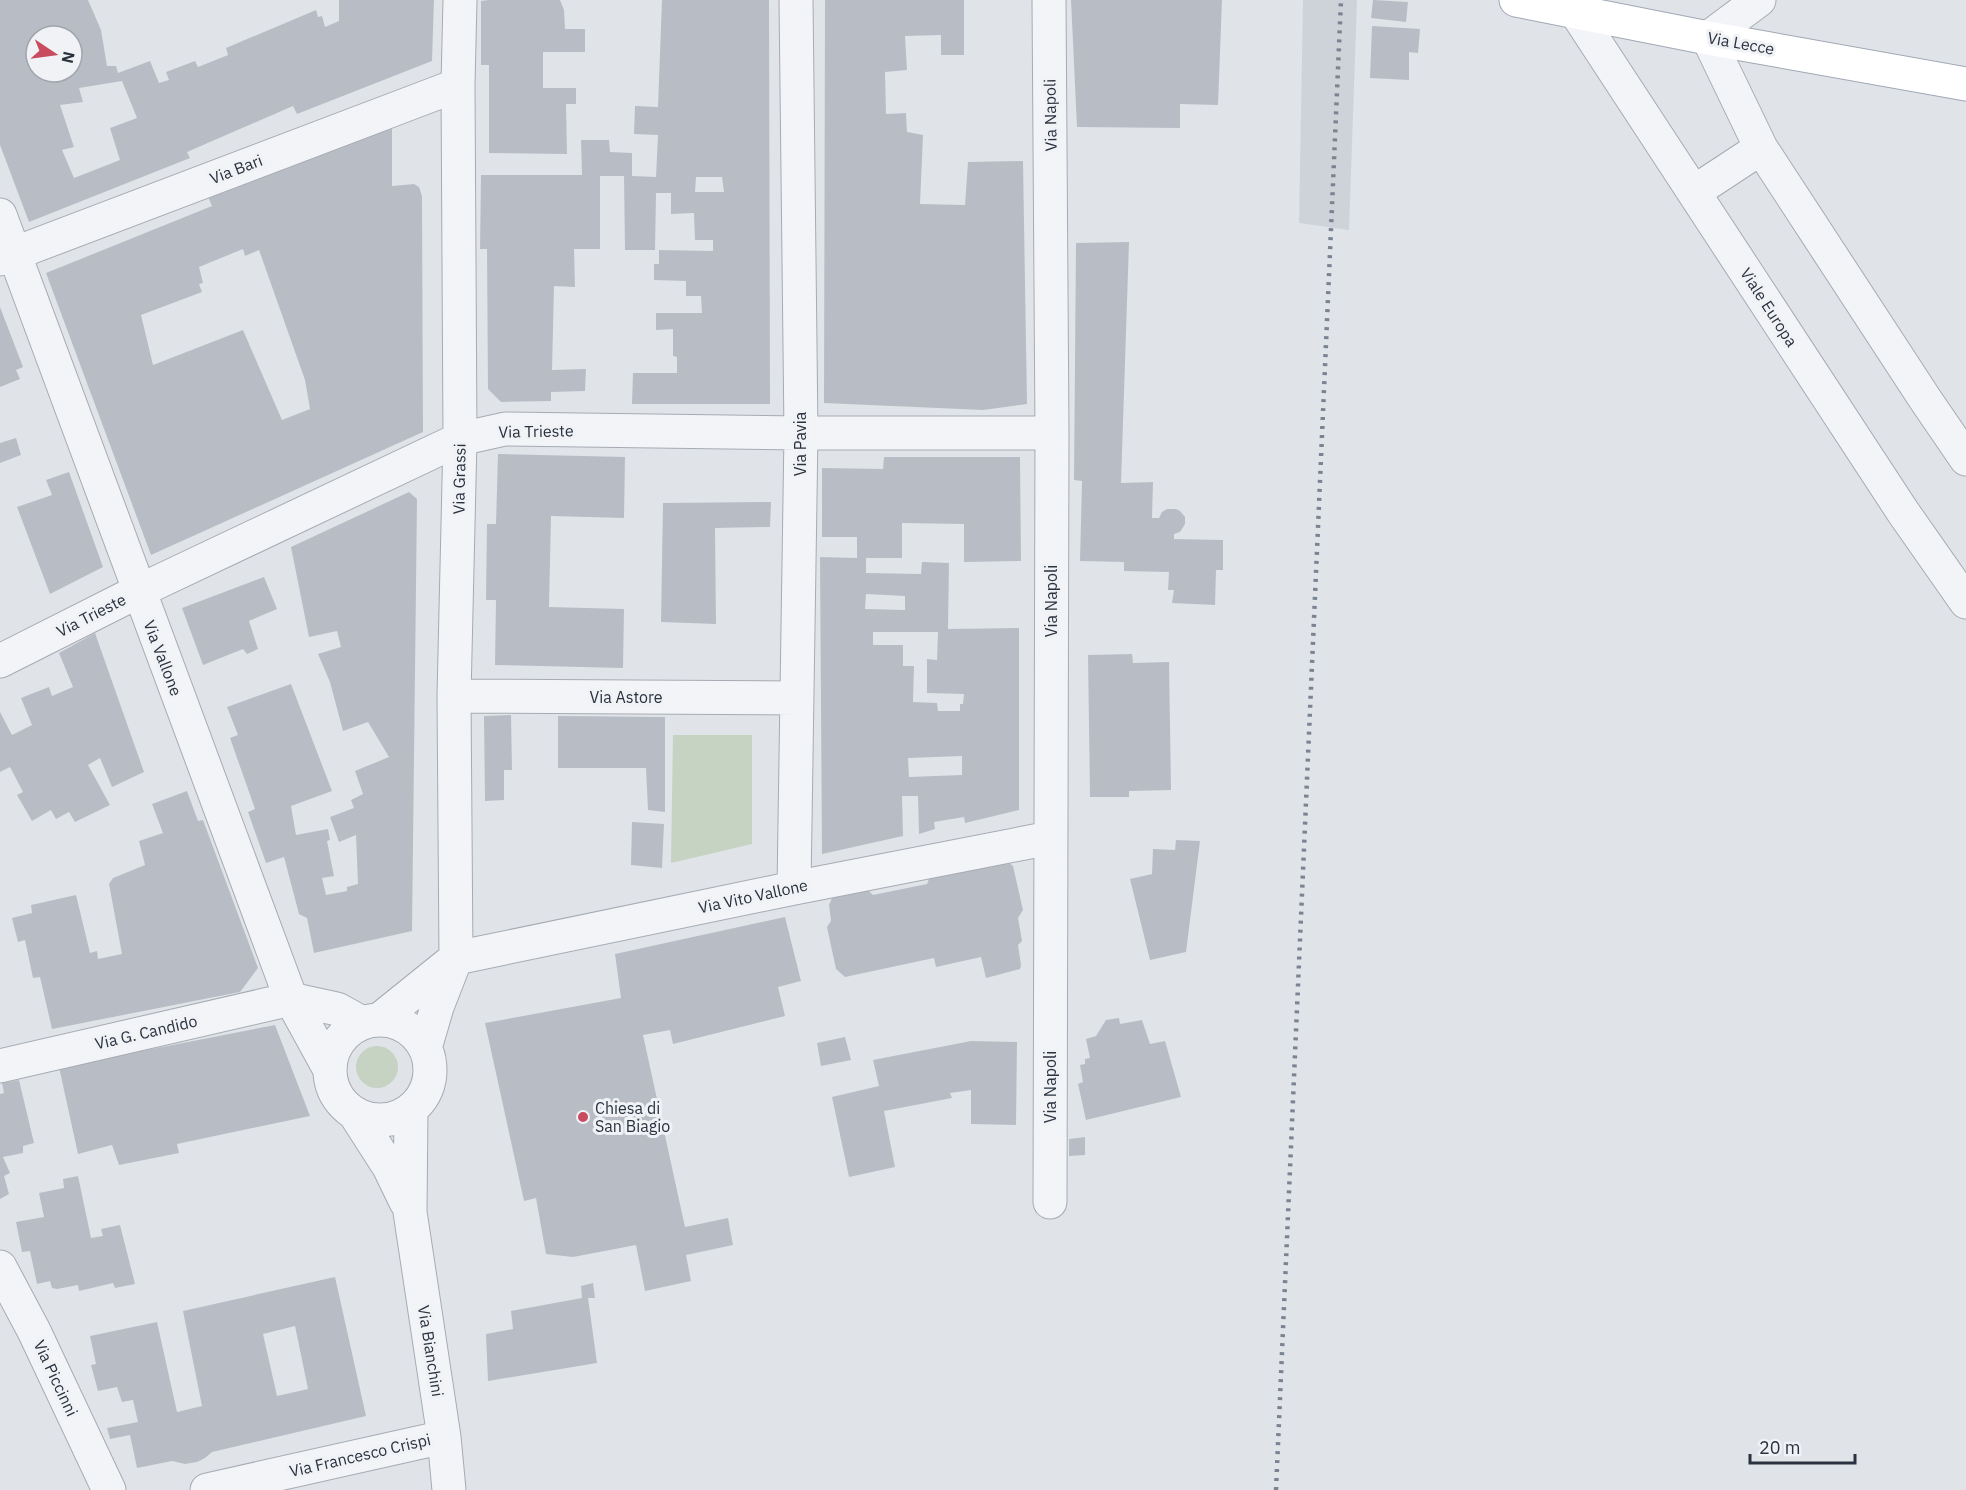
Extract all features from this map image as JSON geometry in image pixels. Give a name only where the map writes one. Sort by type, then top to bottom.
[{"type":"main road","name":"Via Lecce","points":[[1516,0],[1575,5],[1708,38],[1966,84]]},
{"type":"street","name":"Via Grassi","points":[[456,958],[454,696],[460,439],[458,85],[460,0]]},
{"type":"street","name":"Via Pavia","points":[[795,888],[801,434],[796,0]]},
{"type":"street","name":"Via Napoli","points":[[1048,0],[1052,433],[1050,1202]]},
{"type":"street","points":[[1759,0],[1708,38],[1761,147],[1966,459]]},
{"type":"street","name":"Viale Europa","points":[[1575,5],[1903,512],[1966,602]]},
{"type":"street","name":"Via Bari","points":[[7,256],[458,85]]},
{"type":"street","points":[[1694,192],[1761,147]]},
{"type":"street","name":"Via Vallone","points":[[0,215],[7,256],[139,591],[291,999],[330,1070]]},
{"type":"street","name":"Via Trieste","points":[[0,662],[139,591],[460,439],[505,429],[801,434],[1052,433]]},
{"type":"street","name":"Via Astore","points":[[454,696],[797,698]]},
{"type":"street","name":"Via Vito Vallone","points":[[456,958],[1050,838]]},
{"type":"street","points":[[410,1212],[389,1167],[355,1114],[341,1103],[332,1087],[330,1070],[334,1050],[345,1034],[370,1022],[456,958]]},
{"type":"street","points":[[425,1048],[437,1007],[456,958]]},
{"type":"street","points":[[291,999],[337,1009],[370,1022],[398,1023],[414,1033],[425,1048],[430,1070],[425,1092],[411,1109],[393,1118],[374,1120],[355,1114]]},
{"type":"street","name":"Via G. Candido","points":[[0,1066],[291,999]]},
{"type":"street","points":[[410,1212],[411,1109]]},
{"type":"street","name":"Via Bianchini","points":[[410,1212],[444,1437],[449,1490]]},
{"type":"street","name":"Via Piccinni","points":[[0,1267],[34,1331],[109,1490]]},
{"type":"street","name":"Via Francesco Crispi","points":[[207,1490],[444,1437]]},
{"type":"shaded area","points":[[1303,0],[1357,0],[1349,230],[1299,223]]},
{"type":"green space","points":[[673,735],[752,735],[752,844],[671,863]]},
{"type":"green space","points":[[377,1046],[392,1052],[398,1067],[392,1082],[377,1088],[362,1082],[356,1067],[362,1052]]},
{"type":"building","points":[[0,0],[88,0],[101,30],[107,66],[116,66],[118,73],[150,61],[159,83],[169,80],[166,72],[195,61],[198,67],[228,55],[226,48],[316,10],[318,17],[322,16],[325,27],[339,21],[339,0],[434,0],[432,61],[297,114],[293,106],[187,152],[190,158],[29,222],[0,145]],"holes":[[[122,81],[137,118],[110,128],[120,160],[74,178],[62,150],[74,147],[60,105],[83,102],[79,88]]]},
{"type":"building","points":[[560,0],[564,10],[565,29],[585,29],[585,52],[543,52],[543,88],[576,88],[576,104],[566,104],[567,154],[489,153],[489,65],[481,65],[481,1]]},
{"type":"building","points":[[662,0],[769,0],[770,404],[632,404],[633,373],[677,373],[677,357],[673,356],[673,329],[656,330],[656,313],[702,313],[701,296],[686,296],[686,281],[654,280],[654,264],[659,264],[659,250],[713,251],[713,240],[695,240],[694,213],[671,214],[671,193],[656,193],[655,250],[625,250],[624,176],[600,176],[600,249],[574,249],[575,287],[554,286],[552,370],[586,369],[585,391],[551,392],[551,401],[501,402],[488,389],[487,249],[480,249],[481,175],[582,175],[581,140],[609,140],[610,152],[632,153],[632,176],[656,177],[658,135],[634,134],[635,106],[658,107]],"holes":[[[696,177],[722,177],[724,192],[695,192]]]},
{"type":"building","points":[[825,0],[964,0],[964,55],[941,55],[941,35],[905,36],[907,70],[885,72],[886,114],[906,113],[907,132],[923,135],[920,204],[965,205],[968,162],[1023,161],[1027,404],[983,410],[824,403]]},
{"type":"building","points":[[1071,0],[1222,0],[1218,105],[1180,104],[1180,128],[1077,127]]},
{"type":"building","points":[[1373,0],[1408,2],[1406,22],[1371,18]]},
{"type":"building","points":[[1372,26],[1420,29],[1418,53],[1409,52],[1409,80],[1370,78]]},
{"type":"building","points":[[392,117],[392,186],[414,184],[419,187],[422,196],[423,432],[151,555],[46,273],[212,206],[206,192]],"holes":[[[243,249],[245,256],[259,250],[305,380],[310,409],[282,420],[243,330],[153,365],[141,315],[202,292],[199,284],[203,283],[199,267]]]},
{"type":"building","points":[[1129,242],[1121,483],[1153,482],[1152,518],[1159,518],[1167,509],[1176,509],[1185,517],[1185,524],[1180,532],[1174,534],[1174,539],[1223,540],[1223,570],[1216,570],[1215,605],[1172,603],[1174,590],[1168,590],[1169,572],[1124,571],[1124,562],[1080,561],[1082,481],[1074,480],[1076,243]]},
{"type":"building","points":[[0,307],[23,367],[16,370],[20,379],[0,387]]},
{"type":"building","points":[[16,438],[21,455],[0,463],[0,443]]},
{"type":"building","points":[[498,454],[625,457],[624,518],[551,516],[549,607],[624,609],[623,668],[495,665],[496,600],[486,600],[487,524],[496,524]]},
{"type":"building","points":[[884,457],[1020,457],[1021,561],[964,562],[964,524],[902,523],[902,558],[866,558],[866,573],[921,574],[922,562],[949,563],[948,629],[1019,628],[1019,810],[965,823],[964,817],[934,822],[935,829],[919,834],[918,796],[902,796],[903,836],[822,854],[820,557],[857,558],[857,537],[822,537],[822,468],[883,469]],"holes":[[[866,594],[905,596],[905,610],[865,609]],[[873,632],[938,632],[937,660],[927,659],[927,693],[964,694],[960,711],[938,711],[937,703],[913,702],[914,666],[903,666],[903,645],[873,645]],[[962,756],[962,775],[909,777],[908,758]]]},
{"type":"building","points":[[69,472],[103,567],[50,594],[17,507],[52,495],[46,480]]},
{"type":"building","points":[[409,492],[417,499],[412,931],[314,953],[307,918],[299,914],[284,857],[266,863],[248,812],[255,809],[230,738],[238,735],[227,707],[291,684],[332,791],[291,806],[296,835],[328,829],[330,840],[327,841],[334,876],[322,878],[326,895],[347,891],[347,887],[358,884],[356,835],[339,842],[330,817],[354,808],[351,800],[363,794],[355,771],[389,757],[368,722],[343,731],[330,682],[318,654],[341,647],[337,631],[309,637],[291,547]]},
{"type":"building","points":[[771,502],[770,527],[715,528],[716,624],[661,622],[663,503]]},
{"type":"building","points":[[264,577],[277,609],[249,621],[258,649],[247,654],[243,649],[203,665],[182,608]]},
{"type":"building","points":[[95,633],[144,772],[112,787],[100,758],[88,765],[110,805],[75,822],[69,812],[56,819],[51,810],[32,821],[17,795],[23,792],[10,767],[0,772],[0,712],[12,735],[32,725],[21,698],[49,687],[52,696],[73,687],[59,653]]},
{"type":"building","points":[[1132,654],[1133,663],[1169,662],[1171,790],[1129,791],[1129,797],[1090,797],[1088,655]]},
{"type":"building","points":[[511,715],[512,770],[504,770],[504,800],[485,801],[484,716]]},
{"type":"building","points":[[558,716],[665,717],[665,812],[648,810],[646,768],[558,768]]},
{"type":"building","points":[[187,791],[198,821],[203,820],[258,968],[240,992],[52,1029],[40,977],[33,978],[25,940],[18,942],[12,918],[32,913],[31,905],[76,895],[90,953],[97,951],[98,959],[122,954],[109,884],[113,878],[145,865],[139,841],[163,833],[152,804]]},
{"type":"building","points":[[632,822],[664,824],[662,868],[631,865]]},
{"type":"building","points":[[1176,840],[1200,841],[1186,952],[1150,960],[1130,879],[1152,874],[1153,849],[1175,850]]},
{"type":"building","points":[[1007,861],[1013,866],[1023,910],[1018,918],[1022,941],[1018,945],[1020,969],[986,978],[981,957],[936,967],[934,958],[845,977],[836,969],[827,927],[831,921],[829,905],[832,898],[868,890],[873,895],[927,884],[930,876]]},
{"type":"building","name":"Chiesa di San Biagio","points":[[785,917],[801,981],[778,987],[785,1016],[673,1044],[670,1030],[643,1035],[685,1227],[728,1218],[733,1245],[686,1255],[691,1281],[645,1291],[636,1245],[573,1257],[546,1254],[536,1198],[524,1201],[485,1023],[621,998],[615,954]]},
{"type":"building","points":[[1119,1018],[1120,1024],[1142,1020],[1150,1044],[1165,1041],[1181,1097],[1086,1120],[1078,1084],[1083,1082],[1080,1065],[1085,1064],[1085,1059],[1090,1058],[1086,1039],[1096,1036],[1106,1020]]},
{"type":"building","points":[[275,1025],[310,1116],[177,1144],[179,1153],[119,1165],[112,1145],[78,1154],[59,1067]]},
{"type":"building","points":[[845,1037],[851,1060],[821,1066],[817,1043]]},
{"type":"building","points":[[971,1041],[1017,1042],[1016,1125],[971,1124],[971,1090],[950,1093],[952,1098],[884,1111],[895,1167],[849,1177],[832,1097],[879,1086],[873,1060]]},
{"type":"building","points":[[19,1080],[34,1143],[23,1146],[23,1153],[3,1157],[10,1173],[4,1176],[9,1194],[0,1199],[0,1094],[4,1093],[2,1083]]},
{"type":"building","points":[[1085,1137],[1085,1155],[1069,1156],[1069,1139]]},
{"type":"building","points":[[78,1176],[91,1238],[103,1236],[101,1229],[120,1225],[135,1284],[115,1288],[113,1283],[79,1291],[78,1285],[57,1289],[52,1288],[50,1281],[37,1284],[30,1251],[22,1252],[16,1222],[44,1217],[39,1193],[64,1188],[63,1179]]},
{"type":"building","points":[[335,1277],[366,1416],[212,1452],[197,1462],[185,1464],[172,1461],[137,1468],[130,1435],[110,1439],[107,1428],[138,1422],[133,1400],[122,1402],[117,1387],[98,1391],[91,1365],[96,1364],[90,1336],[157,1322],[177,1412],[202,1406],[183,1311]],"holes":[[[295,1326],[308,1389],[277,1396],[263,1334]]]},
{"type":"building","points":[[593,1283],[595,1298],[588,1298],[597,1363],[488,1381],[486,1334],[513,1329],[511,1311],[582,1298],[581,1286]]},
{"type":"railway","points":[[1276,1490],[1341,0]]},
{"type":"place","name":"Chiesa di San Biagio","points":[[583,1117]]}]
